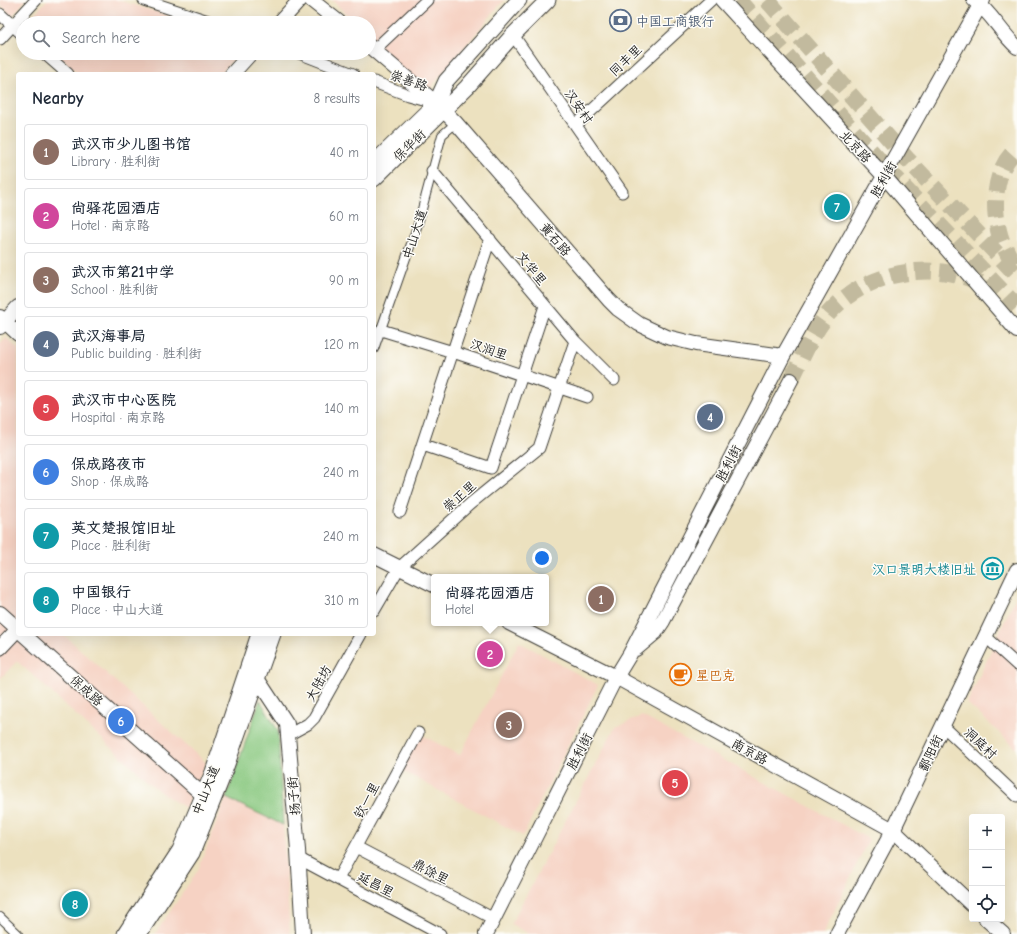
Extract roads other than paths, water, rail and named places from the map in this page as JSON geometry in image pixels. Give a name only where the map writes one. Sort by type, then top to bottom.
[{"type":"main road","points":[[440,107],[446,81],[519,0]]},
{"type":"main road","points":[[440,107],[467,87],[513,35],[548,0]]},
{"type":"main road","name":"保华街","points":[[376,162],[440,107]]},
{"type":"main road","name":"保华街","points":[[376,177],[440,107]]},
{"type":"main road","name":"中山大道","points":[[139,934],[192,853],[222,778],[251,680],[259,636]]},
{"type":"main road","name":"中山大道","points":[[125,934],[180,850],[251,680],[272,636]]},
{"type":"street","points":[[22,16],[36,0]]},
{"type":"street","points":[[144,0],[193,16]]},
{"type":"street","points":[[285,16],[300,0]]},
{"type":"street","points":[[311,0],[331,16]]},
{"type":"street","points":[[376,45],[427,0]]},
{"type":"street","name":"同丰里","points":[[576,125],[711,0]]},
{"type":"street","name":"北京路","points":[[722,0],[884,176],[1017,331]]},
{"type":"street","points":[[979,2],[1009,40],[1017,47]]},
{"type":"street","name":"胜利街","points":[[486,934],[616,677],[630,654],[783,356],[979,2]]},
{"type":"street","points":[[0,14],[16,28]]},
{"type":"street","points":[[0,40],[16,23]]},
{"type":"street","name":"汉安村","points":[[513,35],[622,192]]},
{"type":"street","name":"黄石路","points":[[376,51],[456,122],[609,300],[628,317],[652,332],[681,342],[783,356]]},
{"type":"street","points":[[52,60],[66,72]]},
{"type":"street","points":[[234,72],[245,60]]},
{"type":"street","points":[[317,60],[348,72]]},
{"type":"street","name":"崇善路","points":[[376,83],[440,107]]},
{"type":"street","name":"中山大道","points":[[376,343],[418,224],[442,135],[456,122]]},
{"type":"street","name":"文华里","points":[[432,171],[575,341],[614,380]]},
{"type":"street","points":[[400,512],[490,239]]},
{"type":"street","points":[[423,445],[491,468],[545,306]]},
{"type":"street","points":[[16,309],[2,322],[16,332]]},
{"type":"street","name":"汉润里","points":[[381,330],[453,352],[587,397]]},
{"type":"street","points":[[558,387],[575,341]]},
{"type":"street","points":[[630,654],[654,633],[663,621],[791,380]]},
{"type":"street","name":"崇正里","points":[[399,568],[470,504],[539,448],[558,387]]},
{"type":"street","points":[[376,556],[431,584]]},
{"type":"street","points":[[376,608],[399,568]]},
{"type":"street","name":"鄱阳街","points":[[837,934],[893,830],[1017,570]]},
{"type":"street","points":[[0,613],[16,627]]},
{"type":"street","name":"南京路","points":[[515,626],[616,677],[893,830],[969,902]]},
{"type":"street","points":[[0,648],[16,631]]},
{"type":"street","name":"保成路","points":[[25,636],[203,795]]},
{"type":"street","name":"大陆坊","points":[[288,736],[308,724],[314,718],[360,636]]},
{"type":"street","points":[[985,636],[1017,665]]},
{"type":"street","name":"扬子街","points":[[251,680],[287,724],[303,934]]},
{"type":"street","name":"洞庭村","points":[[942,726],[1017,796]]},
{"type":"street","name":"钦一里","points":[[338,879],[418,733]]},
{"type":"street","name":"鼎馀里","points":[[356,847],[494,919]]},
{"type":"street","name":"延昌里","points":[[298,858],[440,934]]},
{"type":"street","points":[[0,917],[18,934]]},
{"type":"street","points":[[989,922],[1003,934]]},
{"type":"tunnel","points":[[738,0],[892,175],[1017,307]]},
{"type":"tunnel","points":[[767,0],[908,160],[1017,275]]},
{"type":"tunnel","points":[[1013,264],[1004,247],[997,225],[996,190],[1003,167],[1009,157],[1017,149]]},
{"type":"tunnel","points":[[791,380],[822,321],[843,300],[860,288],[879,279],[921,271],[941,272],[962,276],[981,283]]},
{"type":"place","name":"中国工商银行","points":[[620,21]]},
{"type":"place","name":"英文楚报馆旧址","points":[[837,207]]},
{"type":"place","name":"武汉海事局","points":[[710,417]]},
{"type":"place","name":"汉口景明大楼旧址","points":[[992,569]]},
{"type":"place","name":"武汉市少儿图书馆","points":[[601,599]]},
{"type":"place","name":"尚驿花园酒店","points":[[490,654]]},
{"type":"place","name":"星巴克","points":[[681,675]]},
{"type":"place","name":"保成路夜市","points":[[121,721]]},
{"type":"place","name":"武汉市第21中学","points":[[509,725]]},
{"type":"place","name":"武汉市中心医院","points":[[675,783]]},
{"type":"place","name":"中国银行","points":[[75,904]]}]
